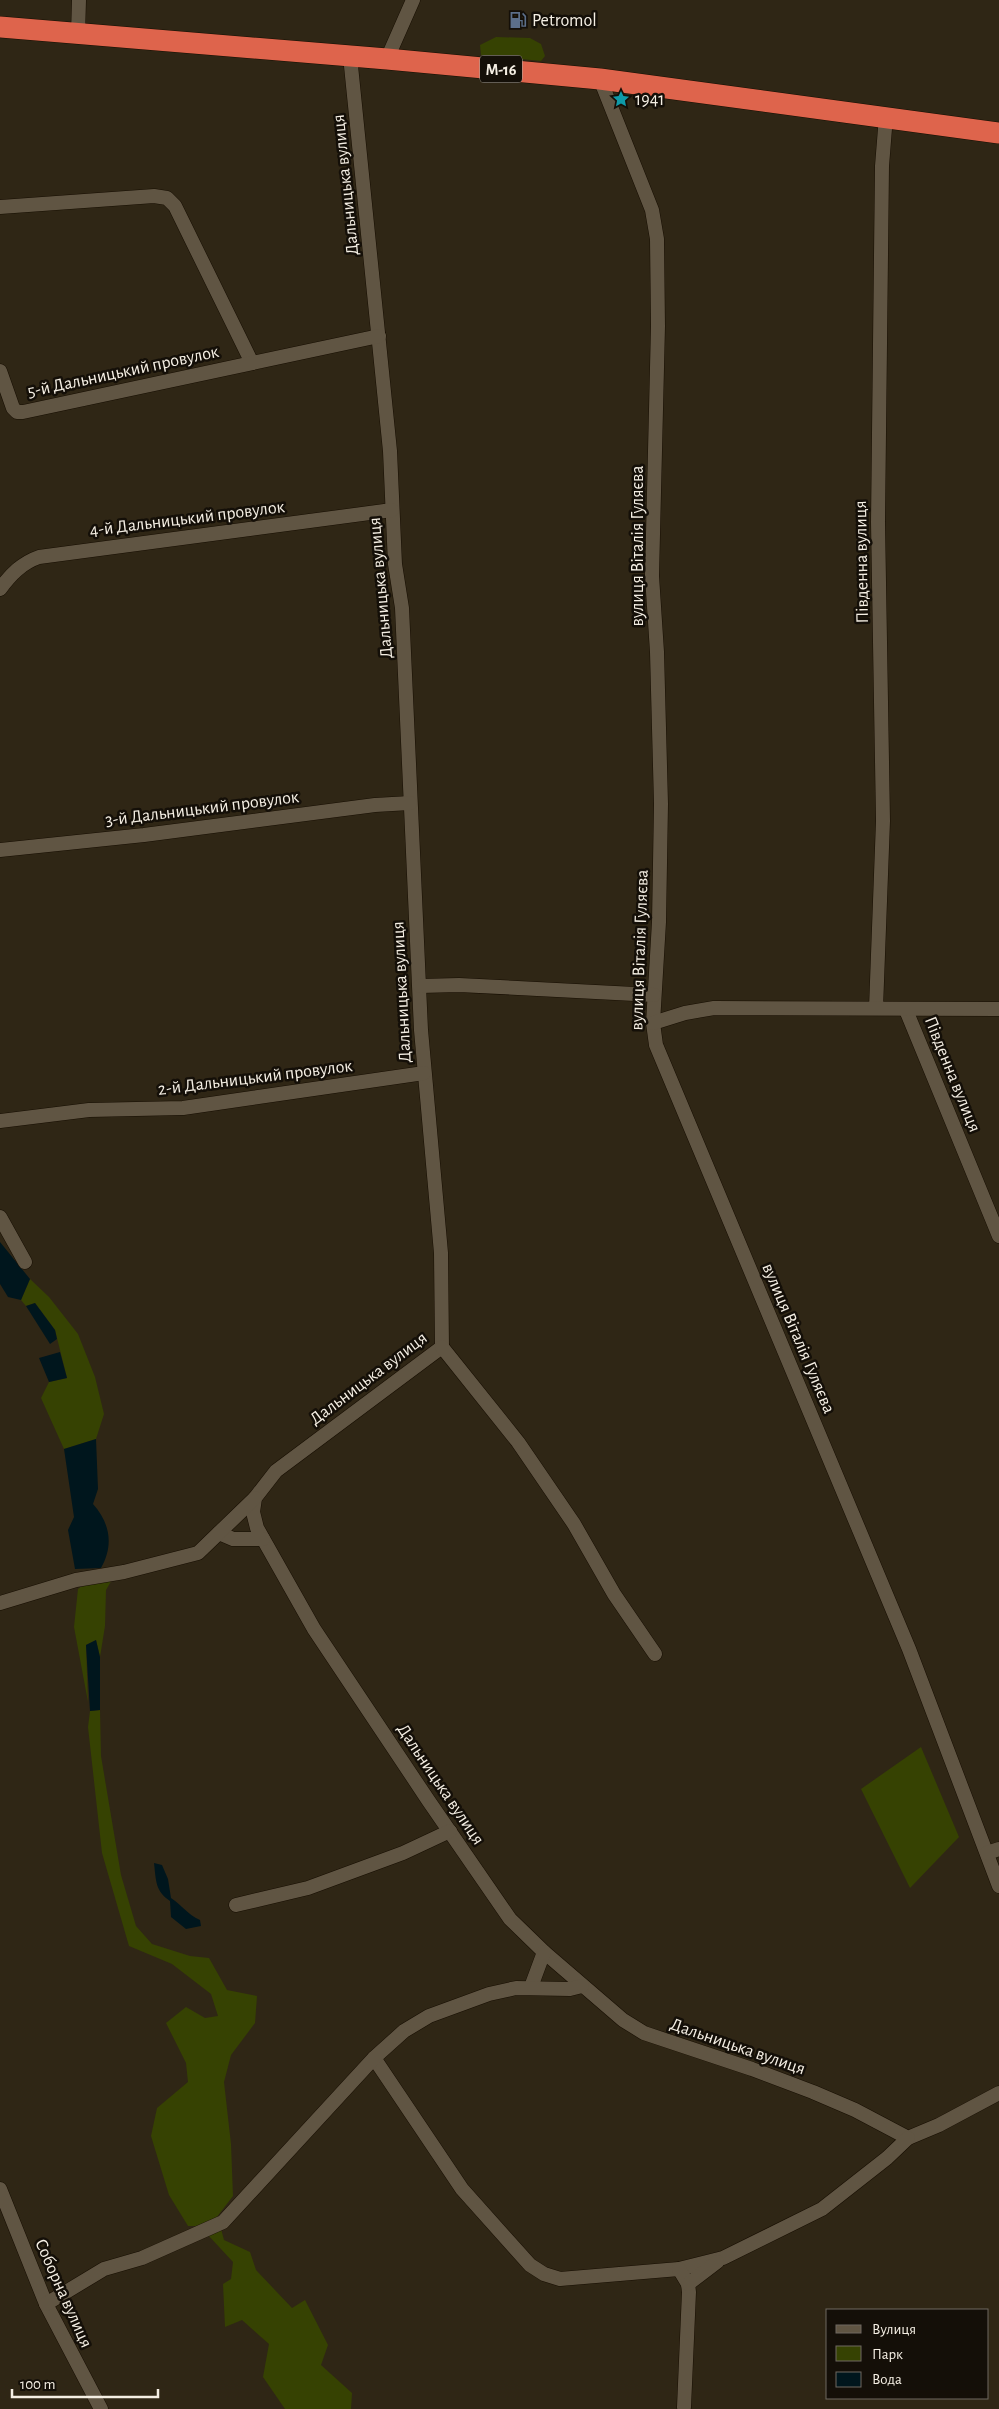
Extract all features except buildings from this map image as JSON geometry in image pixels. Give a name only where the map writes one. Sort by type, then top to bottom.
[{"type":"highway","name":"М-16","points":[[0,27],[387,59],[600,79],[886,116],[999,133]]},
{"type":"street","points":[[78,34],[79,0]]},
{"type":"street","points":[[387,59],[413,0]]},
{"type":"street","name":"Дальницька вулиця","points":[[350,56],[390,451],[395,564],[403,618],[410,803],[424,1073],[440,1253],[442,1347],[276,1470],[255,1498],[254,1518],[263,1538],[314,1629],[510,1919],[544,1952],[623,2020],[644,2033],[752,2069],[813,2092],[855,2110],[908,2138]]},
{"type":"street","name":"вулиця Віталія Гуляєва","points":[[600,79],[652,210],[658,239],[658,326],[652,576],[657,652],[661,804],[659,922],[653,1023],[656,1045],[993,1851],[999,1886]]},
{"type":"street","name":"Південна вулиця","points":[[876,1008],[884,821],[878,512],[882,166],[886,116]]},
{"type":"street","name":"5-й Дальницький провулок","points":[[0,207],[154,196],[167,198],[175,206],[252,363]]},
{"type":"street","name":"5-й Дальницький провулок","points":[[0,372],[13,408],[17,412],[23,412],[379,336]]},
{"type":"street","name":"4-й Дальницький провулок","points":[[0,589],[18,568],[28,560],[39,556],[392,510]]},
{"type":"street","name":"3-й Дальницький провулок","points":[[0,850],[144,835],[375,804],[410,803]]},
{"type":"street","points":[[420,986],[459,985],[654,996]]},
{"type":"street","points":[[653,1023],[686,1013],[714,1008],[999,1009]]},
{"type":"street","name":"Південна вулиця","points":[[906,1010],[999,1236]]},
{"type":"street","name":"2-й Дальницький провулок","points":[[0,1121],[89,1110],[183,1108],[424,1073]]},
{"type":"street","points":[[0,1217],[25,1262]]},
{"type":"street","points":[[442,1347],[518,1442],[568,1515],[614,1594],[654,1654]]},
{"type":"street","points":[[0,1603],[76,1580],[124,1572],[191,1556],[204,1548],[255,1498]]},
{"type":"street","points":[[219,1533],[232,1539],[263,1538]]},
{"type":"street","points":[[236,1905],[308,1888],[403,1853],[450,1831]]},
{"type":"street","points":[[531,1987],[544,1952]]},
{"type":"street","points":[[46,2304],[104,2269],[142,2258],[218,2225],[231,2215],[374,2058],[404,2031],[430,2016],[489,1994],[531,1987],[570,1989],[582,1986]]},
{"type":"street","points":[[374,2058],[462,2189],[530,2264],[544,2274],[560,2278],[679,2269],[723,2258]]},
{"type":"street","points":[[688,2284],[723,2258],[822,2208],[887,2158],[908,2138],[939,2125],[999,2093]]},
{"type":"street","name":"Соборна вулиця","points":[[0,2189],[46,2304],[101,2409]]},
{"type":"street","points":[[679,2269],[688,2284],[688,2340],[684,2407]]},
{"type":"green space","points":[[496,37],[530,38],[541,44],[545,56],[541,61],[481,55],[480,45]]},
{"type":"green space","points":[[30,1279],[49,1297],[78,1334],[95,1377],[104,1414],[96,1439],[64,1449],[41,1398],[49,1382],[67,1378],[55,1330],[35,1303],[26,1306],[21,1300]]},
{"type":"green space","points":[[113,1578],[106,1590],[105,1626],[100,1657],[96,1640],[86,1645],[88,1702],[74,1627],[78,1589],[87,1582]]},
{"type":"green space","points":[[100,1710],[101,1756],[121,1875],[136,1926],[152,1944],[190,1956],[209,1958],[227,1990],[257,1996],[255,2023],[231,2055],[224,2082],[231,2144],[233,2196],[213,2222],[202,2226],[188,2226],[169,2195],[151,2136],[157,2108],[188,2082],[186,2063],[166,2023],[186,2007],[205,2018],[218,2016],[211,1994],[172,1964],[129,1946],[102,1853],[88,1727],[90,1711]]},
{"type":"green space","points":[[921,1747],[959,1837],[910,1888],[861,1789]]},
{"type":"green space","points":[[221,2229],[224,2240],[250,2252],[256,2270],[292,2308],[305,2300],[328,2345],[321,2365],[352,2393],[351,2409],[285,2409],[263,2377],[269,2344],[242,2320],[225,2327],[223,2284],[231,2279],[233,2262],[208,2235]]},
{"type":"water","points":[[0,1242],[30,1279],[21,1300],[8,1297],[0,1284]]},
{"type":"water","points":[[35,1303],[55,1330],[57,1339],[50,1344],[26,1306]]},
{"type":"water","points":[[60,1352],[67,1378],[49,1382],[39,1358]]},
{"type":"water","points":[[96,1439],[98,1489],[93,1504],[99,1511],[106,1527],[109,1543],[108,1551],[101,1568],[75,1569],[68,1530],[74,1517],[64,1449]]},
{"type":"water","points":[[96,1640],[100,1657],[100,1710],[90,1711],[86,1645]]},
{"type":"water","points":[[154,1863],[162,1865],[168,1879],[171,1898],[200,1920],[201,1926],[186,1929],[171,1917],[170,1901],[159,1889]]},
{"type":"place","name":"Petromol","points":[[518,20]]},
{"type":"place","name":"1941","points":[[621,99]]}]
